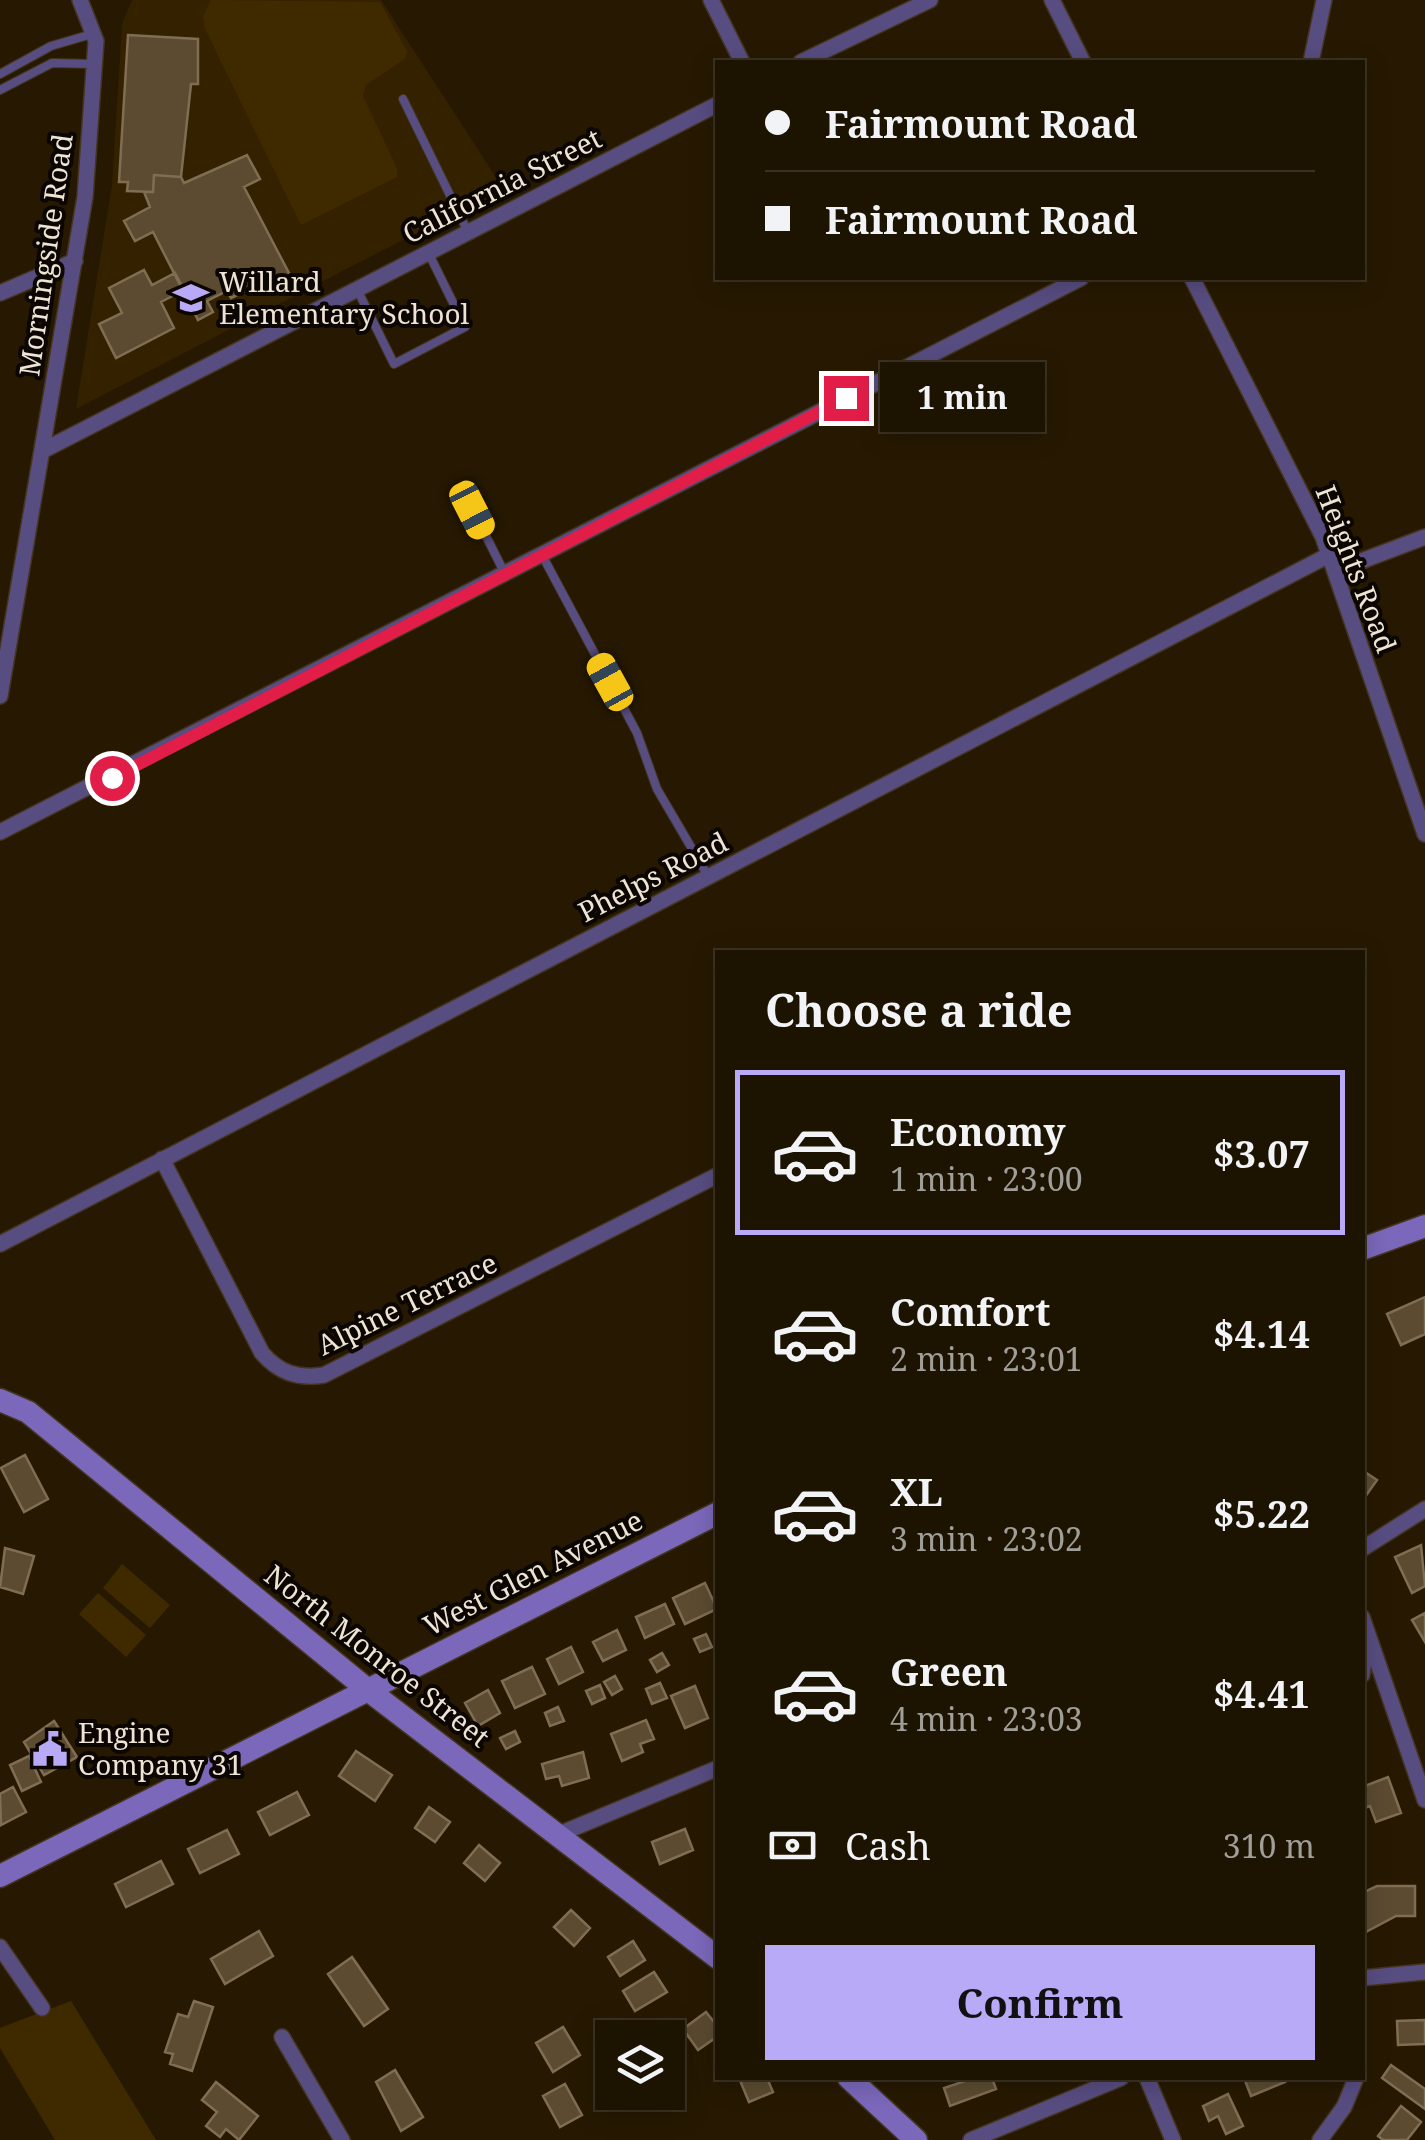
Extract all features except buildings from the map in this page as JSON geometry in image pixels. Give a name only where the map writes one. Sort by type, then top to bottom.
[{"type":"main road","points":[[1365,1248],[1425,1226]]},
{"type":"main road","name":"North Monroe Street","points":[[0,1400],[28,1412],[368,1690],[715,1956]]},
{"type":"main road","name":"West Glen Avenue","points":[[0,1876],[715,1515]]},
{"type":"main road","points":[[851,2080],[916,2140]]},
{"type":"street","name":"Morningside Road","points":[[0,696],[85,198],[94,34],[80,0]]},
{"type":"street","points":[[711,0],[741,60]]},
{"type":"street","points":[[805,60],[930,0]]},
{"type":"street","points":[[1052,0],[1082,60]]},
{"type":"street","points":[[1311,60],[1324,0]]},
{"type":"street","name":"California Street","points":[[42,450],[715,106]]},
{"type":"street","points":[[0,293],[74,261]]},
{"type":"street","points":[[0,832],[6,833],[1077,280]]},
{"type":"street","name":"Heights Road","points":[[1193,280],[1332,563],[1425,834]]},
{"type":"street","name":"Phelps Road","points":[[0,1244],[708,876],[1332,563],[1425,537]]},
{"type":"street","name":"Alpine Terrace","points":[[162,1159],[262,1353],[277,1368],[308,1377],[324,1375],[715,1177]]},
{"type":"street","points":[[1365,1547],[1425,1509]]},
{"type":"street","points":[[1365,1625],[1425,1800]]},
{"type":"street","points":[[557,1835],[715,1769]]},
{"type":"street","points":[[0,1947],[42,2008]]},
{"type":"street","points":[[1365,1978],[1425,1972]]},
{"type":"street","points":[[282,2038],[342,2140]]},
{"type":"street","points":[[971,2140],[1116,2080]]},
{"type":"street","points":[[1148,2080],[1173,2140]]},
{"type":"street","points":[[1320,2140],[1344,2107],[1355,2080]]},
{"type":"lane","points":[[0,74],[51,46],[94,34]]},
{"type":"lane","points":[[0,90],[52,63],[94,64]]},
{"type":"lane","points":[[403,100],[468,232]]},
{"type":"lane","points":[[357,289],[394,364],[465,327],[428,252]]},
{"type":"lane","points":[[472,510],[505,574]]},
{"type":"lane","points":[[542,555],[638,733],[657,790],[708,876]]},
{"type":"shaded area","name":"Willard Elementary School","points":[[132,0],[381,0],[503,188],[76,409],[112,185],[122,24]]},
{"type":"shaded area","points":[[211,0],[380,2],[407,51],[406,58],[366,85],[363,96],[397,168],[397,177],[301,225],[205,29],[203,16]]},
{"type":"shaded area","points":[[122,1564],[170,1605],[150,1628],[103,1588]]},
{"type":"shaded area","points":[[98,1593],[146,1635],[126,1657],[79,1614]]},
{"type":"shaded area","points":[[71,2001],[156,2140],[55,2140],[0,2048],[0,2028]]},
{"type":"place","name":"Willard Elementary School","points":[[191,298]]},
{"type":"place","name":"Engine Company 31","points":[[50,1749]]},
{"type":"route","points":[[112,778],[846,398]]}]
